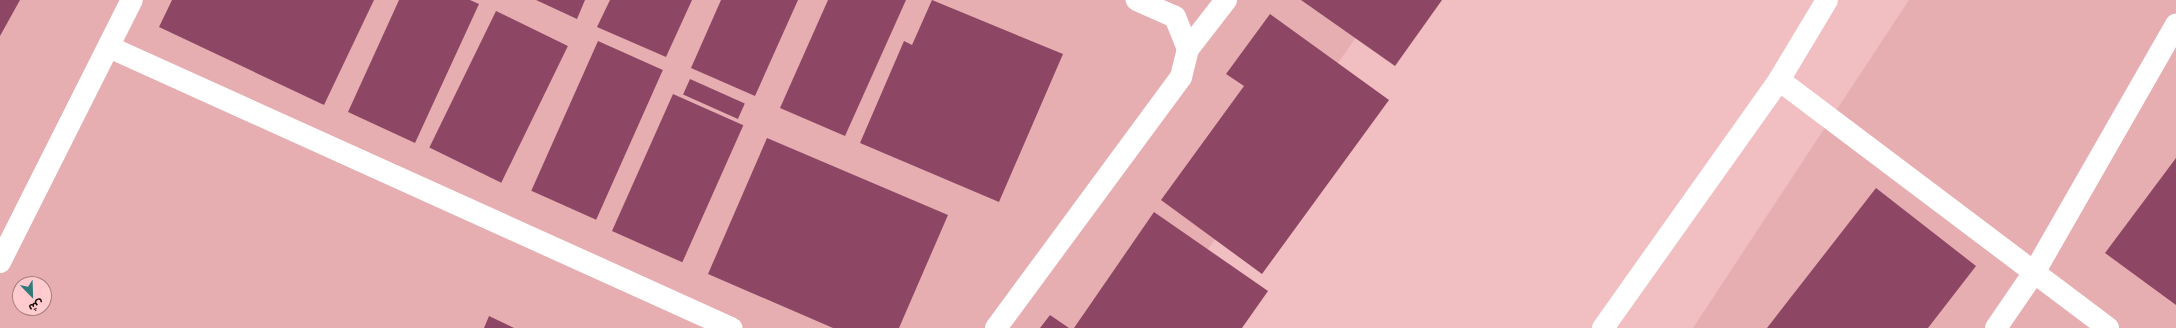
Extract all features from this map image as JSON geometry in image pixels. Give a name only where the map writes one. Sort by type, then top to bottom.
[{"type":"street","points":[[0,262],[132,0]]},
{"type":"street","points":[[1137,0],[1175,17],[1188,49]]},
{"type":"street","points":[[996,328],[1181,77],[1188,49],[1226,0]]},
{"type":"street","points":[[1603,328],[1779,80],[1827,0]]},
{"type":"street","points":[[1996,328],[2035,271],[2176,25]]},
{"type":"street","points":[[109,47],[730,328]]},
{"type":"street","points":[[1779,80],[2035,271],[2108,328]]},
{"type":"shaded area","points":[[0,0],[1382,0],[1153,328],[0,328]]},
{"type":"shaded area","points":[[1909,0],[2176,0],[2176,328],[1693,328]]},
{"type":"building","points":[[0,0],[20,0],[0,36]]},
{"type":"building","points":[[172,0],[374,0],[324,105],[159,27]]},
{"type":"building","points":[[399,0],[470,0],[479,4],[415,143],[348,112]]},
{"type":"building","points":[[536,0],[585,0],[577,19]]},
{"type":"building","points":[[610,0],[692,0],[666,57],[597,27]]},
{"type":"building","points":[[721,0],[798,0],[755,96],[691,68]]},
{"type":"building","points":[[828,0],[906,0],[845,136],[780,108]]},
{"type":"building","points":[[932,0],[1063,54],[999,202],[860,143],[904,41],[912,45]]},
{"type":"building","points":[[1301,0],[1442,0],[1395,66]]},
{"type":"building","points":[[496,11],[568,46],[501,183],[429,148]]},
{"type":"building","points":[[1270,14],[1389,100],[1262,274],[1161,200],[1244,86],[1226,74]]},
{"type":"building","points":[[598,41],[663,70],[596,220],[531,191]]},
{"type":"building","points":[[690,79],[745,103],[738,119],[683,95]]},
{"type":"building","points":[[673,94],[743,125],[682,262],[612,231]]},
{"type":"building","points":[[767,138],[948,215],[899,328],[833,328],[708,274]]},
{"type":"building","points":[[2176,158],[2176,305],[2105,253]]},
{"type":"building","points":[[1876,188],[1976,266],[1928,328],[1767,328]]},
{"type":"building","points":[[1154,212],[1268,291],[1242,328],[1074,328]]},
{"type":"building","points":[[1050,315],[1069,328],[1040,328]]},
{"type":"building","points":[[489,316],[514,328],[484,328]]}]
